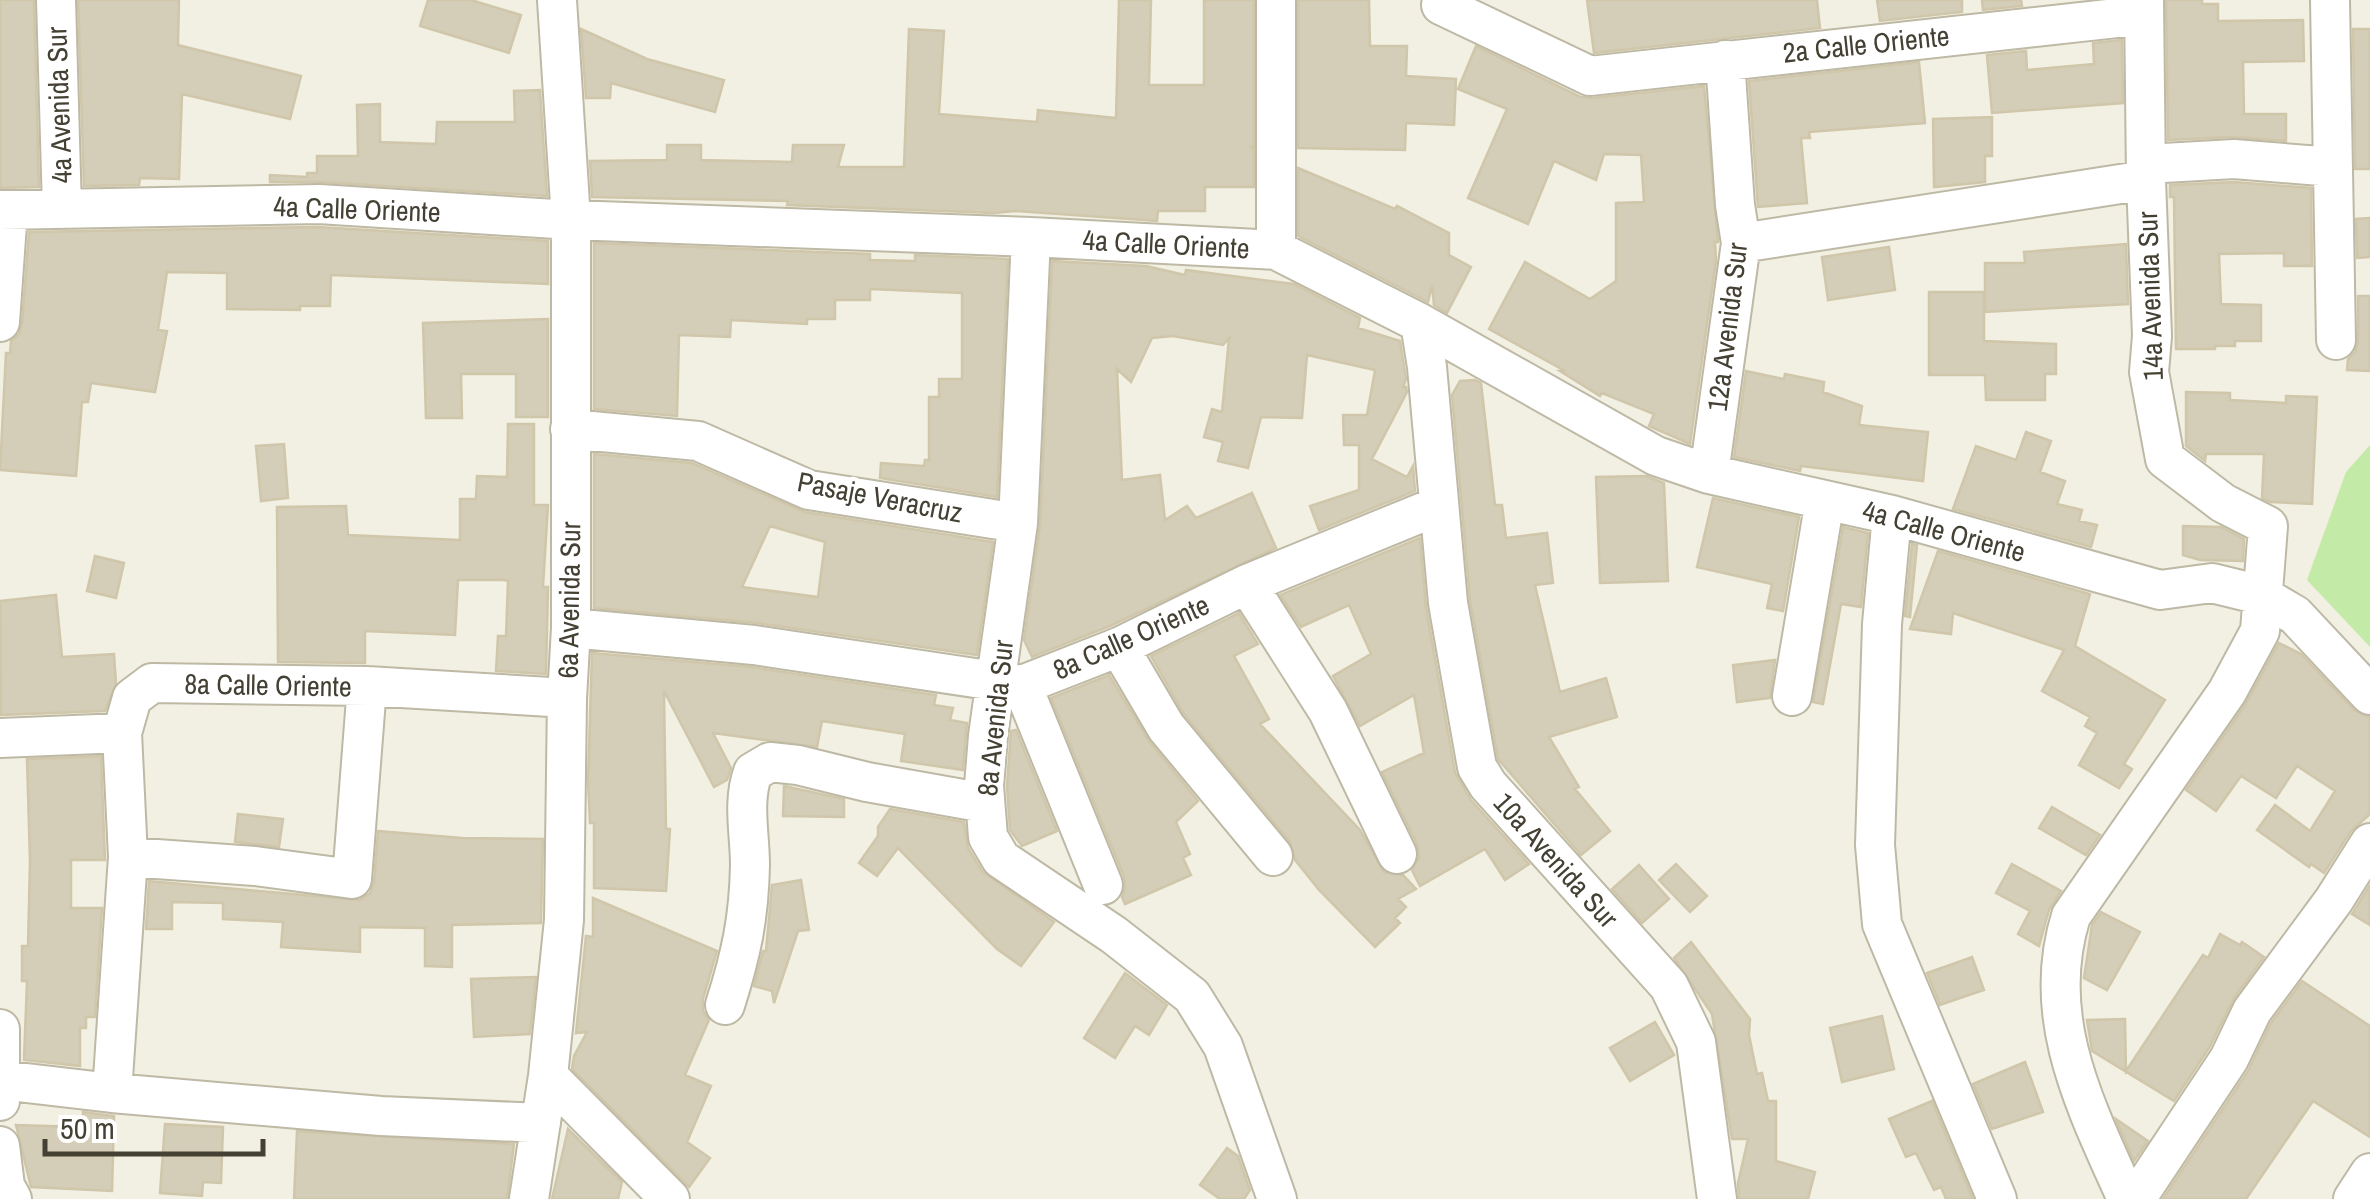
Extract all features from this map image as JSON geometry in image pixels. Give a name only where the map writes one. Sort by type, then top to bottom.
[{"type":"street","name":"4a Avenida Sur","points":[[56,0],[62,209]]},
{"type":"street","name":"6a Avenida Sur","points":[[530,1199],[564,920],[571,628],[571,220],[557,0]]},
{"type":"street","points":[[1276,0],[1276,250]]},
{"type":"street","points":[[2330,0],[2336,340]]},
{"type":"street","name":"2a Calle Oriente","points":[[1441,5],[1590,76],[2144,8]]},
{"type":"street","name":"14a Avenida Sur","points":[[2144,8],[2152,336],[2148,372],[2164,458],[2223,502],[2268,526],[2262,596]]},
{"type":"street","name":"12a Avenida Sur","points":[[1709,474],[1741,244],[1734,205],[1725,60]]},
{"type":"street","points":[[1741,244],[2234,159],[2333,168]]},
{"type":"street","name":"4a Calle Oriente","points":[[4,210],[319,204],[571,220],[1276,250],[1420,323],[1656,456],[1709,474],[1892,515],[2160,590],[2212,583],[2262,596],[2295,615],[2370,695]]},
{"type":"street","points":[[0,322],[4,210]]},
{"type":"street","name":"8a Avenida Sur","points":[[1030,237],[1010,684],[988,736],[988,837],[1001,859],[1114,935],[1192,996],[1223,1046],[1277,1199]]},
{"type":"street","name":"10a Avenida Sur","points":[[1420,323],[1448,603],[1477,767],[1488,785],[1670,986],[1696,1042],[1717,1199]]},
{"type":"street","name":"Pasaje Veracruz","points":[[570,429],[698,441],[809,490],[1018,523]]},
{"type":"street","points":[[1792,696],[1825,500]]},
{"type":"street","name":"8a Calle Oriente","points":[[1010,684],[1120,647],[1246,584],[1438,506]]},
{"type":"street","points":[[1892,515],[1882,624],[1876,844],[1882,924],[1996,1199]]},
{"type":"street","points":[[1246,584],[1328,711],[1397,854]]},
{"type":"street","points":[[2127,1199],[2078,1088],[2060,1005],[2061,949],[2071,916],[2227,692],[2260,631],[2262,596]]},
{"type":"street","points":[[571,628],[754,645],[1010,684],[1103,885]]},
{"type":"street","points":[[1120,647],[1166,726],[1274,856]]},
{"type":"street","name":"8a Calle Oriente","points":[[122,733],[132,698],[152,684],[367,686],[567,698]]},
{"type":"street","points":[[128,857],[255,866],[352,879],[367,686]]},
{"type":"street","points":[[0,738],[122,733],[128,857],[112,1093]]},
{"type":"street","points":[[726,1004],[744,946],[750,862],[747,800],[753,772],[770,762],[798,765],[985,803]]},
{"type":"street","points":[[2136,1199],[2229,1059],[2252,1011],[2370,844]]},
{"type":"street","points":[[0,1028],[0,1105]]},
{"type":"street","points":[[548,1076],[670,1199]]},
{"type":"street","points":[[1,1080],[382,1116],[541,1123]]},
{"type":"street","points":[[0,1146],[5,1186],[12,1199]]},
{"type":"street","points":[[2353,1199],[2370,1173]]},
{"type":"green space","points":[[2370,445],[2370,647],[2307,580],[2346,472]]},
{"type":"building","points":[[0,0],[34,0],[39,187],[0,188]]},
{"type":"building","points":[[78,0],[179,0],[178,45],[301,76],[290,119],[182,94],[179,179],[140,178],[139,185],[84,186]]},
{"type":"building","points":[[428,0],[471,0],[521,15],[509,53],[420,26]]},
{"type":"building","points":[[1119,0],[1151,0],[1149,85],[1204,85],[1204,0],[1254,0],[1254,147],[1250,147],[1254,149],[1254,187],[1205,187],[1205,211],[1158,211],[1157,221],[1015,211],[787,205],[788,201],[592,197],[590,161],[667,160],[667,145],[701,145],[701,160],[792,162],[793,145],[844,145],[838,167],[904,167],[909,29],[944,31],[939,114],[1037,122],[1038,110],[1116,118]]},
{"type":"building","points":[[1298,0],[1369,0],[1370,46],[1407,46],[1406,76],[1456,79],[1454,125],[1406,123],[1405,150],[1298,148]]},
{"type":"building","points":[[1587,0],[1817,0],[1820,28],[1594,53]]},
{"type":"building","points":[[1877,0],[1962,0],[1962,12],[1880,21]]},
{"type":"building","points":[[1982,0],[2021,0],[2022,6],[1983,10]]},
{"type":"building","points":[[2166,0],[2218,4],[2218,21],[2303,20],[2304,61],[2243,62],[2244,114],[2286,114],[2286,141],[2233,137],[2168,140]]},
{"type":"building","points":[[581,29],[647,59],[724,80],[715,112],[611,83],[610,98],[586,98]]},
{"type":"building","points":[[2353,29],[2370,29],[2370,169],[2355,169]]},
{"type":"building","points":[[2122,40],[2123,103],[1992,113],[1987,55],[2026,51],[2027,70],[2094,64],[2093,43]]},
{"type":"building","points":[[1476,46],[1581,97],[1704,86],[1718,242],[1690,444],[1649,426],[1654,414],[1602,393],[1600,396],[1560,371],[1565,371],[1489,329],[1525,262],[1590,299],[1616,281],[1616,203],[1644,202],[1641,155],[1604,154],[1596,180],[1554,161],[1528,224],[1468,198],[1507,109],[1458,89]]},
{"type":"building","points":[[1919,62],[1925,123],[1809,132],[1810,138],[1801,138],[1807,203],[1758,207],[1749,81]]},
{"type":"building","points":[[540,90],[547,196],[270,182],[270,175],[307,177],[307,173],[317,173],[317,156],[358,156],[357,105],[380,104],[380,142],[436,144],[437,122],[515,122],[514,91]]},
{"type":"building","points":[[1992,117],[1992,156],[1985,156],[1985,182],[1934,187],[1933,119]]},
{"type":"building","points":[[1298,168],[1395,209],[1397,206],[1449,233],[1449,255],[1471,267],[1447,313],[1434,305],[1432,285],[1428,302],[1298,236]]},
{"type":"building","points":[[2234,182],[2311,188],[2312,266],[2284,266],[2284,253],[2219,254],[2221,304],[2261,305],[2261,341],[2235,341],[2235,346],[2215,349],[2176,349],[2174,197],[2170,197],[2170,185]]},
{"type":"building","points":[[2370,218],[2370,257],[2357,258],[2356,219]]},
{"type":"building","points":[[318,227],[548,241],[548,284],[331,275],[330,306],[300,306],[300,310],[227,309],[227,273],[167,272],[158,330],[167,331],[155,392],[91,383],[88,402],[82,402],[76,476],[0,470],[6,353],[10,353],[11,341],[22,324],[29,232]]},
{"type":"building","points":[[594,243],[870,254],[870,260],[915,261],[915,255],[1008,259],[997,497],[880,478],[881,463],[924,466],[925,460],[929,460],[929,397],[939,397],[939,379],[962,379],[962,293],[870,289],[870,300],[835,300],[835,319],[807,319],[807,324],[731,320],[730,337],[679,335],[677,416],[594,409]]},
{"type":"building","points":[[2126,244],[2128,304],[1985,312],[1985,263],[2025,263],[2024,252]]},
{"type":"building","points":[[1889,247],[1895,290],[1828,300],[1822,257]]},
{"type":"building","points":[[1052,261],[1146,266],[1185,275],[1186,270],[1294,284],[1360,318],[1358,328],[1400,341],[1406,379],[1403,387],[1407,392],[1372,459],[1407,477],[1413,466],[1415,491],[1319,530],[1310,506],[1359,490],[1359,445],[1344,445],[1343,415],[1367,415],[1375,370],[1307,355],[1302,418],[1261,417],[1248,468],[1218,461],[1223,442],[1204,437],[1212,409],[1222,412],[1229,338],[1223,345],[1173,336],[1152,338],[1131,382],[1117,369],[1122,480],[1160,475],[1165,520],[1187,506],[1196,518],[1252,493],[1276,548],[1110,626],[1032,657],[1024,640],[1040,524]]},
{"type":"building","points":[[1929,292],[1984,292],[1984,341],[2056,344],[2056,374],[2045,374],[2045,400],[1986,400],[1985,375],[1929,375]]},
{"type":"building","points":[[2358,296],[2370,296],[2370,371],[2347,370],[2358,341]]},
{"type":"building","points":[[548,319],[548,417],[516,417],[516,374],[461,374],[462,418],[426,418],[423,323]]},
{"type":"building","points":[[1746,371],[1824,382],[1823,392],[1862,406],[1859,425],[1928,432],[1923,481],[1801,466],[1800,471],[1734,457]]},
{"type":"building","points":[[1460,381],[1481,383],[1495,505],[1502,505],[1506,538],[1547,533],[1553,583],[1535,585],[1560,692],[1606,678],[1617,717],[1549,737],[1579,787],[1575,789],[1610,831],[1581,855],[1498,759],[1470,600],[1452,395]]},
{"type":"building","points":[[2186,392],[2230,393],[2230,400],[2286,403],[2286,396],[2317,397],[2312,504],[2270,502],[2262,498],[2264,454],[2206,454],[2205,461],[2186,446]]},
{"type":"building","points":[[508,424],[534,424],[534,505],[548,505],[543,587],[548,587],[546,674],[496,671],[498,636],[506,636],[508,581],[504,580],[458,580],[455,635],[365,631],[365,663],[278,662],[277,507],[346,506],[348,535],[460,540],[460,499],[476,499],[477,476],[507,477]]},
{"type":"building","points":[[2026,432],[2051,441],[2040,472],[2065,481],[2057,504],[2082,510],[2079,521],[2097,525],[2091,547],[1953,509],[1976,446],[2016,460]]},
{"type":"building","points":[[284,444],[288,498],[261,501],[256,446]]},
{"type":"building","points":[[594,454],[692,463],[805,512],[993,542],[977,655],[757,623],[594,608]],"holes":[[[770,526],[825,542],[818,597],[742,587]]]},
{"type":"building","points":[[1646,476],[1664,483],[1668,581],[1600,583],[1596,477]]},
{"type":"building","points":[[1713,498],[1799,517],[1783,611],[1767,608],[1772,584],[1697,567]]},
{"type":"building","points":[[2183,526],[2221,527],[2244,539],[2243,561],[2200,560],[2183,555]]},
{"type":"building","points":[[1843,527],[1868,533],[1861,607],[1841,604],[1823,704],[1813,702]]},
{"type":"building","points":[[1420,538],[1426,607],[1455,772],[1471,800],[1529,864],[1505,880],[1485,849],[1420,886],[1412,870],[1419,857],[1417,844],[1382,772],[1424,753],[1414,695],[1360,726],[1333,676],[1371,654],[1349,605],[1301,627],[1280,595]]},
{"type":"building","points":[[1912,544],[1917,545],[1910,617],[1905,616]]},
{"type":"building","points":[[1938,551],[2090,594],[2075,646],[2165,700],[2124,764],[2132,769],[2119,788],[2079,765],[2097,733],[2085,726],[2090,717],[2042,691],[2064,650],[1953,613],[1951,634],[1910,629]]},
{"type":"building","points":[[95,556],[124,563],[116,598],[87,591]]},
{"type":"building","points":[[56,595],[62,657],[114,654],[116,684],[105,711],[1,715],[0,601]]},
{"type":"building","points":[[1239,613],[1258,644],[1234,656],[1269,719],[1260,724],[1360,830],[1384,872],[1403,875],[1416,889],[1398,899],[1406,907],[1395,918],[1400,923],[1375,947],[1295,860],[1290,842],[1184,714],[1151,656]]},
{"type":"building","points":[[2279,643],[2301,654],[2354,710],[2370,717],[2370,814],[2351,831],[2324,873],[2311,864],[2309,867],[2257,830],[2275,805],[2310,831],[2335,791],[2297,766],[2276,798],[2241,776],[2216,811],[2186,790],[2245,705]]},
{"type":"building","points":[[592,653],[751,667],[936,695],[934,705],[953,708],[950,720],[967,723],[963,770],[901,761],[905,734],[822,721],[817,747],[713,733],[731,768],[727,780],[714,787],[664,691],[666,829],[670,829],[666,891],[594,888],[594,823],[590,823],[588,781]]},
{"type":"building","points":[[1775,660],[1770,698],[1737,702],[1733,665]]},
{"type":"building","points":[[1109,675],[1149,741],[1198,801],[1176,822],[1190,854],[1183,858],[1191,875],[1125,904],[1124,877],[1051,698]]},
{"type":"building","points":[[1016,730],[1057,831],[1022,846],[1010,830],[1007,786],[1011,731]]},
{"type":"building","points":[[101,756],[105,860],[71,860],[71,908],[102,908],[95,1017],[86,1017],[86,1028],[80,1028],[80,1066],[24,1060],[27,981],[22,981],[22,946],[28,946],[30,861],[27,759]]},
{"type":"building","points":[[784,786],[844,799],[844,817],[783,816]]},
{"type":"building","points":[[2052,807],[2100,835],[2086,855],[2039,828]]},
{"type":"building","points":[[890,809],[964,822],[968,848],[982,871],[1054,922],[1021,966],[997,949],[898,848],[877,876],[859,863],[878,836],[878,827]]},
{"type":"building","points":[[238,814],[283,819],[279,847],[235,842]]},
{"type":"building","points":[[378,831],[543,839],[541,923],[452,925],[452,967],[425,966],[425,928],[360,927],[360,952],[281,947],[283,922],[223,919],[223,903],[172,902],[172,929],[146,929],[149,881],[360,900],[370,893],[374,882]]},
{"type":"building","points":[[1676,864],[1707,896],[1690,912],[1659,880]]},
{"type":"building","points":[[2012,864],[2061,891],[2049,910],[2039,946],[2018,934],[2030,911],[1996,893]]},
{"type":"building","points":[[1639,865],[1669,899],[1642,923],[1612,889]]},
{"type":"building","points":[[801,880],[809,930],[798,931],[774,1003],[772,991],[754,986],[766,951],[772,885]]},
{"type":"building","points":[[2370,885],[2370,925],[2352,914]]},
{"type":"building","points":[[593,898],[717,951],[703,999],[703,1011],[709,1020],[685,1075],[711,1086],[687,1142],[710,1158],[689,1187],[572,1069],[574,1056],[587,1032],[576,1033],[586,936],[593,937]]},
{"type":"building","points":[[2101,912],[2140,932],[2107,990],[2084,978],[2092,925]]},
{"type":"building","points":[[2220,934],[2240,945],[2242,942],[2264,957],[2234,998],[2209,1048],[2174,1101],[2092,1051],[2087,1020],[2125,1019],[2126,1071],[2203,955],[2208,958]]},
{"type":"building","points":[[1691,942],[1750,1019],[1749,1035],[1757,1074],[1762,1073],[1768,1101],[1776,1101],[1776,1161],[1815,1172],[1808,1199],[1739,1199],[1738,1183],[1748,1139],[1732,1139],[1712,1014],[1674,958]]},
{"type":"building","points":[[1972,957],[1984,990],[1940,1005],[1927,973]]},
{"type":"building","points":[[1125,973],[1167,1005],[1149,1035],[1135,1026],[1115,1058],[1084,1038]]},
{"type":"building","points":[[536,977],[530,1034],[474,1037],[471,979]]},
{"type":"building","points":[[2302,981],[2370,1026],[2370,1137],[2313,1101],[2246,1199],[2163,1199],[2248,1071],[2271,1023]]},
{"type":"building","points":[[1882,1016],[1894,1069],[1842,1082],[1830,1028]]},
{"type":"building","points":[[1655,1022],[1674,1055],[1630,1081],[1610,1048]]},
{"type":"building","points":[[2025,1062],[2043,1112],[1992,1129],[1973,1084]]},
{"type":"building","points":[[1932,1101],[1973,1199],[1946,1199],[1941,1187],[1934,1190],[1916,1153],[1906,1157],[1889,1119]]},
{"type":"building","points":[[83,1112],[114,1116],[112,1191],[31,1187],[16,1125],[83,1127]]},
{"type":"building","points":[[2116,1119],[2148,1141],[2134,1161],[2117,1122]]},
{"type":"building","points":[[165,1124],[223,1127],[221,1183],[203,1182],[202,1196],[160,1193]]},
{"type":"building","points":[[568,1129],[622,1182],[618,1199],[552,1199]]},
{"type":"building","points":[[297,1131],[514,1144],[507,1199],[294,1199]]},
{"type":"building","points":[[1227,1148],[1238,1156],[1250,1190],[1244,1199],[1220,1199],[1200,1185]]}]
